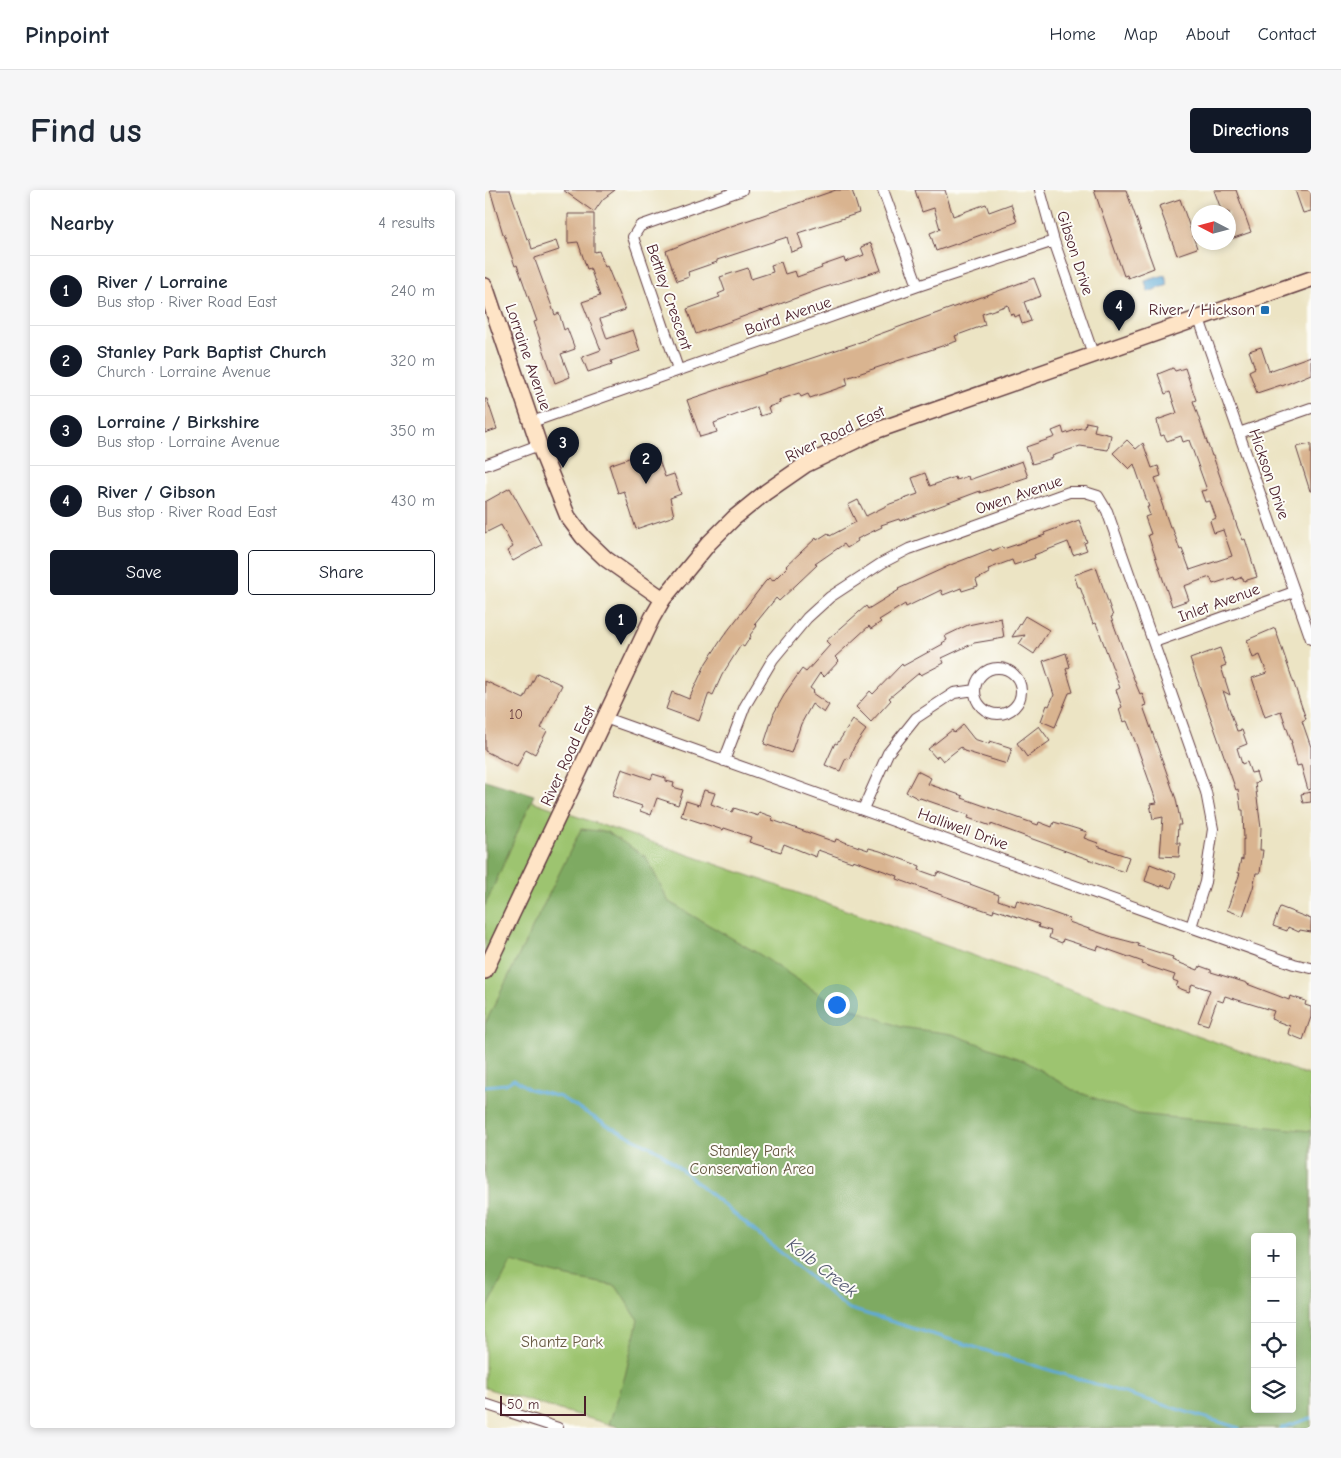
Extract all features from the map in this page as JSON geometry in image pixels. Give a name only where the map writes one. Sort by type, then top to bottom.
[{"type":"street","name":"Bettley Crescent","points":[[678,369],[633,237],[640,226],[742,190]]},
{"type":"street","points":[[883,190],[918,286]]},
{"type":"street","name":"Gibson Drive","points":[[1040,190],[1054,241],[1093,354]]},
{"type":"street","name":"Baird Avenue","points":[[532,422],[678,369],[1054,241]]},
{"type":"street","name":"River Road East","points":[[485,971],[663,599],[709,543],[734,518],[766,492],[805,465],[878,430],[1311,279]]},
{"type":"street","name":"Lorraine Avenue","points":[[486,289],[539,445],[568,517],[583,537],[606,559],[663,599]]},
{"type":"street","name":"Hickson Drive","points":[[1199,319],[1311,639]]},
{"type":"street","points":[[1239,433],[1311,408]]},
{"type":"street","points":[[485,465],[539,445]]},
{"type":"street","name":"Owen Avenue","points":[[724,761],[745,706],[773,659],[807,618],[830,597],[882,563],[909,549],[1069,492],[1085,492],[1098,496],[1107,511],[1206,792],[1213,829],[1205,882],[1191,927]]},
{"type":"street","name":"Inlet Avenue","points":[[1154,642],[1294,592]]},
{"type":"street","points":[[997,668],[1014,674],[1021,689],[1017,704],[1010,711],[1003,714],[984,710],[976,698],[975,690],[981,676],[989,670],[997,668]]},
{"type":"street","points":[[863,809],[888,753],[916,718],[954,693],[975,690]]},
{"type":"street","name":"Halliwell Drive","points":[[605,718],[1294,964],[1311,968]]},
{"type":"street","points":[[485,1404],[558,1428]]},
{"type":"green space","points":[[485,780],[534,795],[485,906]]},
{"type":"green space","name":"Stanley Park Conservation Area","points":[[485,785],[756,878],[1311,1076],[1311,1428],[622,1428],[485,1388]]},
{"type":"green space","name":"Stanley Park Conservation Area","points":[[581,829],[607,832],[646,857],[669,902],[759,954],[827,999],[901,1027],[952,1034],[1025,1061],[1073,1090],[1137,1114],[1311,1131],[1311,1428],[622,1428],[609,1424],[625,1376],[638,1320],[616,1286],[568,1277],[511,1262],[485,1313],[485,1024]]},
{"type":"water","points":[[1165,275],[1168,285],[1148,292],[1145,281]]},
{"type":"building","points":[[490,190],[510,190],[532,249],[556,241],[559,250],[535,258],[555,315],[559,313],[564,330],[567,328],[575,349],[561,354],[570,377],[555,383],[534,322],[537,321],[517,265],[515,266],[503,234]]},
{"type":"building","points":[[563,190],[615,190],[603,199],[594,212]]},
{"type":"building","points":[[836,190],[852,190],[859,213],[798,233],[803,248],[791,252],[787,237],[717,260],[717,262],[688,272],[689,277],[677,281],[666,251],[711,233]]},
{"type":"building","points":[[915,190],[945,190],[953,216],[986,204],[989,212],[1011,204],[1017,222],[936,251],[930,233],[940,229],[934,208],[922,212]]},
{"type":"building","points":[[1094,190],[1126,190],[1154,268],[1128,278],[1127,275],[1124,276]]},
{"type":"building","points":[[1214,190],[1236,190],[1251,232],[1236,237],[1236,205],[1219,205]]},
{"type":"building","points":[[1295,190],[1311,190],[1311,211],[1303,213]]},
{"type":"building","points":[[1180,199],[1191,231],[1191,250],[1177,255],[1159,206]]},
{"type":"building","points":[[568,214],[594,214],[594,252],[599,251],[625,310],[600,319],[607,339],[633,330],[640,351],[611,361],[612,364],[588,372],[582,357],[601,350],[582,302],[600,296],[590,268],[587,269],[578,242],[568,243]]},
{"type":"building","points":[[871,243],[881,270],[823,288],[696,334],[687,309],[720,297],[718,294],[725,291],[720,277],[748,268],[751,279],[773,272],[771,265],[781,262],[785,274],[795,271],[797,277],[844,258],[845,262],[864,255],[861,247]]},
{"type":"building","points":[[1034,278],[1041,296],[1024,302],[1031,321],[1022,324],[1019,315],[1015,317],[1014,314],[1011,315],[1008,305],[982,314],[985,325],[955,336],[957,341],[846,378],[848,385],[810,398],[808,394],[801,397],[799,393],[779,400],[780,403],[768,407],[770,413],[760,416],[757,407],[714,423],[717,432],[700,437],[687,400],[866,340]]},
{"type":"building","points":[[1261,347],[1269,371],[1311,356],[1311,374],[1282,386],[1257,393],[1249,371],[1255,368],[1249,351]]},
{"type":"building","points":[[1173,368],[1175,371],[1185,368],[1196,400],[1193,401],[1208,445],[1238,529],[1243,540],[1245,539],[1257,577],[1244,581],[1242,577],[1235,580],[1234,577],[1213,584],[1210,577],[1184,586],[1189,600],[1172,606],[1148,535],[1151,534],[1145,517],[1150,515],[1147,507],[1149,507],[1134,464],[1129,469],[1113,453],[1127,440],[1136,449],[1143,443],[1152,468],[1158,466],[1161,476],[1155,478],[1163,501],[1161,501],[1170,527],[1172,527],[1180,550],[1182,549],[1190,570],[1232,556],[1223,530],[1214,533],[1210,521],[1216,518],[1210,501],[1205,502],[1201,491],[1207,490],[1189,440],[1183,442],[1181,436],[1167,441],[1164,435],[1161,436],[1157,420],[1177,413],[1170,392],[1165,394],[1158,374]]},
{"type":"building","points":[[485,399],[487,399],[497,429],[485,433]]},
{"type":"building","points":[[1086,422],[1096,424],[1094,431],[1111,435],[1108,450],[1080,446],[1052,456],[1053,458],[1032,464],[1026,447],[1055,437],[1052,431],[1062,427],[1064,434],[1085,428]]},
{"type":"building","points":[[1311,444],[1311,491],[1310,491],[1296,447]]},
{"type":"building","points":[[655,449],[665,477],[674,474],[681,494],[670,498],[674,516],[636,529],[624,491],[618,493],[609,465]]},
{"type":"building","points":[[1022,461],[1028,477],[980,493],[980,491],[900,521],[899,519],[881,525],[882,527],[857,539],[858,541],[847,548],[844,544],[815,564],[817,565],[779,601],[776,598],[755,624],[757,626],[744,647],[741,645],[722,675],[713,695],[709,693],[699,721],[666,709],[672,692],[689,699],[706,663],[723,637],[769,578],[773,581],[816,538],[817,540],[828,533],[830,536],[856,522],[848,505],[858,500],[866,516],[890,504],[918,494],[912,478],[925,473],[930,486],[955,477],[956,480],[968,476],[969,480]]},
{"type":"building","points":[[510,488],[542,545],[513,561],[507,551],[513,547],[501,525],[485,533],[485,502]]},
{"type":"building","points":[[1079,520],[1087,542],[1084,543],[1087,550],[1073,555],[1068,542],[1034,555],[1035,558],[1014,565],[1012,560],[988,569],[989,573],[976,580],[978,586],[962,591],[961,588],[943,595],[941,590],[906,607],[905,604],[879,620],[881,622],[871,629],[869,626],[835,657],[839,661],[824,677],[820,673],[810,688],[814,691],[812,693],[829,705],[824,713],[812,704],[801,724],[791,753],[764,744],[774,713],[802,669],[806,672],[830,645],[826,641],[866,606],[868,609],[898,589],[953,564],[991,549],[992,551],[1002,547],[1003,549],[1045,535],[1044,533]]},
{"type":"building","points":[[1096,567],[1113,616],[1111,617],[1135,682],[1140,694],[1142,693],[1146,705],[1143,706],[1176,799],[1181,825],[1178,825],[1177,843],[1180,843],[1179,857],[1160,856],[1163,817],[1153,819],[1150,804],[1157,803],[1127,721],[1123,722],[1119,709],[1122,707],[1116,690],[1120,688],[1096,623],[1093,624],[1074,575]]},
{"type":"building","points":[[1025,616],[1049,630],[1034,654],[1019,644],[1025,635],[1012,637]]},
{"type":"building","points":[[1001,618],[1004,638],[974,643],[942,658],[944,663],[921,675],[919,673],[889,698],[891,700],[871,722],[856,707],[870,691],[873,694],[902,664],[903,666],[943,644],[947,640],[945,636],[968,625]]},
{"type":"building","points":[[1275,628],[1306,719],[1302,721],[1311,747],[1311,789],[1308,790],[1301,765],[1297,766],[1292,743],[1281,711],[1265,717],[1252,678],[1267,673],[1260,655],[1253,658],[1247,640]]},
{"type":"building","points":[[1220,648],[1226,665],[1221,667],[1230,695],[1223,691],[1237,731],[1242,730],[1247,744],[1237,748],[1242,764],[1247,762],[1251,773],[1256,772],[1259,782],[1255,783],[1261,828],[1260,850],[1263,850],[1260,873],[1256,873],[1243,916],[1227,910],[1240,873],[1238,873],[1241,859],[1243,860],[1243,810],[1241,810],[1238,789],[1236,790],[1190,659]]},
{"type":"building","points":[[1066,653],[1070,667],[1066,669],[1073,692],[1069,693],[1055,727],[1041,721],[1047,705],[1049,706],[1054,695],[1043,661]]},
{"type":"building","points":[[537,673],[562,685],[541,728],[547,731],[535,754],[526,749],[517,767],[485,751],[485,681],[524,699]]},
{"type":"building","points":[[853,720],[866,730],[854,747],[849,759],[846,758],[840,771],[825,765],[835,743],[837,744]]},
{"type":"building","points":[[963,725],[974,739],[989,744],[990,741],[1012,748],[1007,764],[964,751],[961,747],[943,761],[938,755],[936,758],[928,749],[952,730],[954,733]]},
{"type":"building","points":[[1039,726],[1050,741],[1027,757],[1017,743]]},
{"type":"building","points":[[622,769],[651,779],[653,774],[674,783],[673,787],[683,790],[678,805],[657,798],[651,815],[640,811],[642,806],[612,796]]},
{"type":"building","points":[[917,771],[931,778],[928,784],[963,796],[962,798],[1038,825],[1039,822],[1052,827],[1054,822],[1087,832],[1084,838],[1098,843],[1097,846],[1129,857],[1124,872],[991,824],[991,826],[968,818],[969,815],[919,799],[906,792]]},
{"type":"building","points":[[704,790],[715,793],[711,804],[732,812],[734,808],[758,816],[759,812],[773,817],[772,820],[835,842],[836,839],[868,850],[869,848],[880,851],[920,866],[919,870],[936,876],[938,872],[999,895],[998,900],[1015,906],[1017,900],[1070,919],[1069,922],[1173,957],[1172,960],[1198,970],[1200,966],[1211,970],[1211,972],[1247,983],[1289,1000],[1290,996],[1306,1001],[1305,1005],[1311,1007],[1311,1017],[1303,1040],[1288,1034],[1290,1026],[1271,1019],[1274,1011],[1225,996],[1223,1002],[1217,1000],[1208,1025],[1198,1022],[1210,990],[1192,984],[1189,992],[1176,987],[1178,982],[1173,980],[1175,975],[1142,964],[1143,962],[1098,946],[1097,950],[1063,939],[1062,943],[1049,938],[1051,931],[1038,927],[1039,924],[994,909],[993,913],[958,901],[897,879],[898,876],[853,860],[852,862],[818,850],[816,857],[784,844],[781,852],[749,842],[751,837],[681,816],[686,801],[699,805]]},
{"type":"building","points":[[1311,792],[1311,802],[1303,803],[1301,794]]},
{"type":"building","points":[[1150,864],[1176,874],[1171,888],[1162,885],[1161,887],[1145,881]]},
{"type":"building","points":[[1280,907],[1311,919],[1311,932],[1300,930],[1299,932],[1288,927],[1287,931],[1273,926]]},
{"type":"waterway","name":"Kolb Creek","points":[[485,1086],[506,1084],[514,1079],[529,1089],[560,1097],[605,1124],[659,1151],[847,1308],[1239,1428]]},
{"type":"waterway","name":"Kolb Creek","points":[[1281,1428],[1311,1418]]},
{"type":"place","name":"River / Hickson","points":[[1265,310]]},
{"type":"place","name":"River / Gibson","points":[[1119,331]]},
{"type":"place","name":"Lorraine / Birkshire","points":[[563,468]]},
{"type":"place","name":"Stanley Park Baptist Church","points":[[646,484]]},
{"type":"place","name":"River / Lorraine","points":[[621,645]]},
{"type":"park label","name":"Shantz Park","points":[[562,1342]]}]
